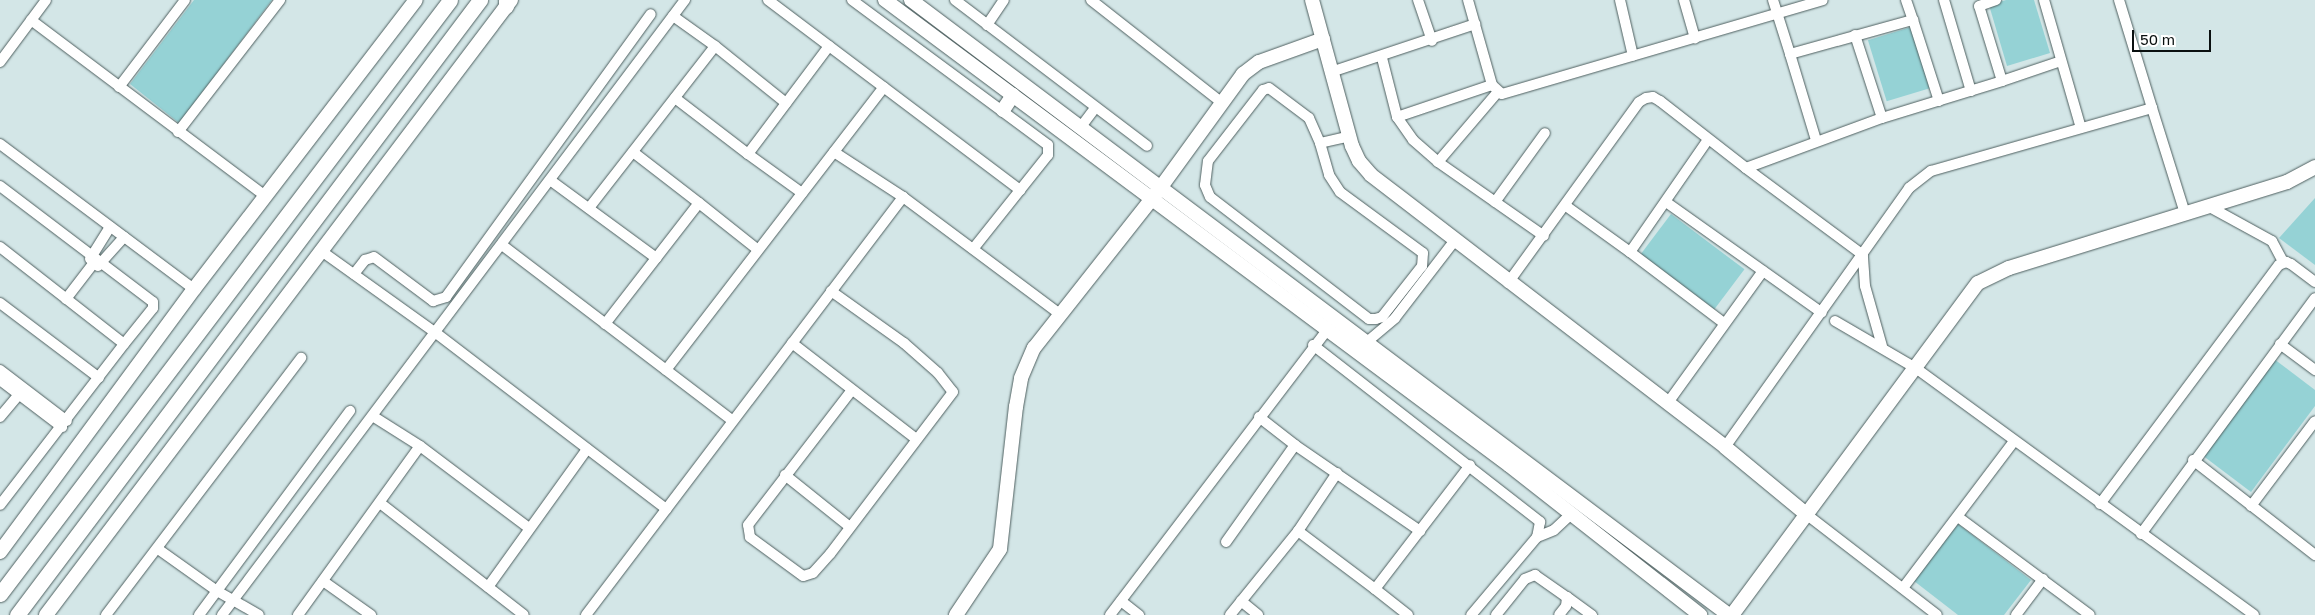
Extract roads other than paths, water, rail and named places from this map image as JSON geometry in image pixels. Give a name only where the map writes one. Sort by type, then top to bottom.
[{"type":"main road","points":[[0,594],[450,0]]},
{"type":"main road","points":[[17,615],[480,0]]},
{"type":"street","points":[[0,62],[46,0]]},
{"type":"street","points":[[118,87],[185,0]]},
{"type":"street","points":[[178,132],[280,0]]},
{"type":"street","points":[[0,552],[194,289],[416,0]]},
{"type":"street","points":[[222,615],[374,417],[685,0]]},
{"type":"street","points":[[768,0],[1020,190]]},
{"type":"street","points":[[852,0],[1048,145],[1048,155],[973,249]]},
{"type":"street","points":[[885,0],[1509,466],[1700,615]]},
{"type":"street","points":[[911,0],[1080,128],[1368,341],[1730,615],[1917,369],[1970,292],[1989,276],[2287,182],[2315,167]]},
{"type":"street","points":[[955,0],[1147,146]]},
{"type":"street","points":[[987,25],[1004,0]]},
{"type":"street","points":[[1091,0],[1221,102]]},
{"type":"street","points":[[1312,0],[1334,71],[1350,136],[1359,161],[1371,175],[1508,283],[1725,447],[1806,514],[1937,615]]},
{"type":"street","points":[[1418,0],[1432,41]]},
{"type":"street","points":[[1468,0],[1494,89],[1502,94],[1822,0]]},
{"type":"street","points":[[1620,0],[1633,56]]},
{"type":"street","points":[[1684,0],[1695,38]]},
{"type":"street","points":[[1773,0],[1816,140]]},
{"type":"street","points":[[1906,0],[1939,101]]},
{"type":"street","points":[[1944,0],[1971,91]]},
{"type":"street","points":[[1996,0],[1978,3],[2002,81]]},
{"type":"street","points":[[2044,0],[2082,128]]},
{"type":"street","points":[[2119,0],[2186,213]]},
{"type":"street","points":[[46,615],[507,2]]},
{"type":"street","points":[[354,274],[365,260],[374,257],[434,301],[446,297],[651,14]]},
{"type":"street","points":[[673,16],[716,46],[786,103]]},
{"type":"street","points":[[31,20],[265,196]]},
{"type":"street","points":[[1790,54],[1913,20]]},
{"type":"street","points":[[1334,71],[1382,58],[1474,24]]},
{"type":"street","points":[[1855,35],[1882,118]]},
{"type":"street","points":[[963,613],[1000,549],[1021,378],[1034,348],[1161,187],[1242,74],[1259,62],[1323,39]]},
{"type":"street","points":[[630,43],[645,53]]},
{"type":"street","points":[[589,208],[716,46]]},
{"type":"street","points":[[748,154],[829,46]]},
{"type":"street","points":[[1382,58],[1397,117],[1413,140],[1438,162],[1544,236]]},
{"type":"street","points":[[1746,168],[1816,140],[2002,81],[2061,60]]},
{"type":"street","points":[[666,370],[884,87]]},
{"type":"street","points":[[1274,89],[1298,107],[1316,128],[1320,143],[1329,175],[1340,192],[1423,253],[1422,266],[1382,318],[1368,319],[1210,197],[1206,185],[1208,161],[1263,90],[1274,89]]},
{"type":"street","points":[[1397,117],[1494,89]]},
{"type":"street","points":[[1438,162],[1494,89]]},
{"type":"street","points":[[1003,110],[1013,95]]},
{"type":"street","points":[[1508,283],[1566,206],[1639,102],[1653,97],[1708,141],[1863,255],[1865,286],[1882,346]]},
{"type":"street","points":[[675,98],[802,193]]},
{"type":"street","points":[[1080,128],[1096,106]]},
{"type":"street","points":[[1725,447],[1909,188],[1931,171],[2152,108]]},
{"type":"street","points":[[1495,202],[1545,133]]},
{"type":"street","points":[[1320,143],[1350,136]]},
{"type":"street","points":[[1630,252],[1708,141]]},
{"type":"street","points":[[0,144],[194,289]]},
{"type":"street","points":[[633,152],[758,250]]},
{"type":"street","points":[[834,152],[902,197],[1060,314]]},
{"type":"street","points":[[550,180],[656,258]]},
{"type":"street","points":[[0,186],[95,261],[154,304],[64,424],[0,505]]},
{"type":"street","points":[[586,615],[902,197]]},
{"type":"street","points":[[1666,202],[1822,313]]},
{"type":"street","points":[[605,324],[699,204]]},
{"type":"street","points":[[1566,206],[1724,323]]},
{"type":"street","points":[[2208,206],[2272,241],[2282,262]]},
{"type":"street","points":[[95,261],[110,227]]},
{"type":"street","points":[[66,298],[95,261],[124,237]]},
{"type":"street","points":[[1368,341],[1395,318],[1455,240]]},
{"type":"street","points":[[502,245],[733,421]]},
{"type":"street","points":[[0,247],[124,344]]},
{"type":"street","points":[[320,250],[436,333],[666,509]]},
{"type":"street","points":[[2282,262],[2291,264],[2315,282]]},
{"type":"street","points":[[2100,504],[2282,262]]},
{"type":"street","points":[[1667,404],[1763,271]]},
{"type":"street","points":[[831,291],[904,342],[938,373],[953,392],[951,398],[916,439],[813,573],[804,576],[750,537],[748,525],[852,390]]},
{"type":"street","points":[[2141,534],[2193,460],[2315,298]]},
{"type":"street","points":[[0,303],[99,378]]},
{"type":"street","points":[[1835,321],[1882,346],[1917,369],[2252,614]]},
{"type":"street","points":[[1110,615],[1326,330]]},
{"type":"street","points":[[792,343],[916,439]]},
{"type":"street","points":[[2280,344],[2315,370]]},
{"type":"street","points":[[1314,345],[1470,464],[1540,522],[1541,530],[1537,538],[1472,615]]},
{"type":"street","points":[[106,615],[158,549],[301,358]]},
{"type":"street","points":[[0,370],[22,392],[64,424]]},
{"type":"street","points":[[0,380],[22,392]]},
{"type":"street","points":[[0,417],[22,392]]},
{"type":"street","points":[[199,615],[350,411]]},
{"type":"street","points":[[374,417],[420,446],[529,528]]},
{"type":"street","points":[[1259,417],[1295,445],[1420,531]]},
{"type":"street","points":[[2251,506],[2315,421]]},
{"type":"street","points":[[1903,588],[2014,441]]},
{"type":"street","points":[[1226,542],[1295,445]]},
{"type":"street","points":[[298,615],[420,446]]},
{"type":"street","points":[[488,587],[587,449]]},
{"type":"street","points":[[2193,460],[2251,506],[2313,550]]},
{"type":"street","points":[[1375,589],[1470,464]]},
{"type":"street","points":[[1230,615],[1298,531],[1337,473]]},
{"type":"street","points":[[785,475],[850,527]]},
{"type":"street","points":[[380,503],[524,615]]},
{"type":"street","points":[[1537,538],[1554,530],[1570,515]]},
{"type":"street","points":[[1958,516],[2090,615]]},
{"type":"street","points":[[1298,531],[1408,615]]},
{"type":"street","points":[[158,549],[217,591],[259,615]]},
{"type":"street","points":[[1496,615],[1529,576],[1540,578],[1592,615]]},
{"type":"street","points":[[2016,615],[2043,579]]},
{"type":"street","points":[[323,581],[371,615]]},
{"type":"street","points":[[1559,615],[1566,606],[1567,597]]},
{"type":"street","points":[[1121,601],[1139,615]]},
{"type":"street","points":[[1240,601],[1258,615]]}]
